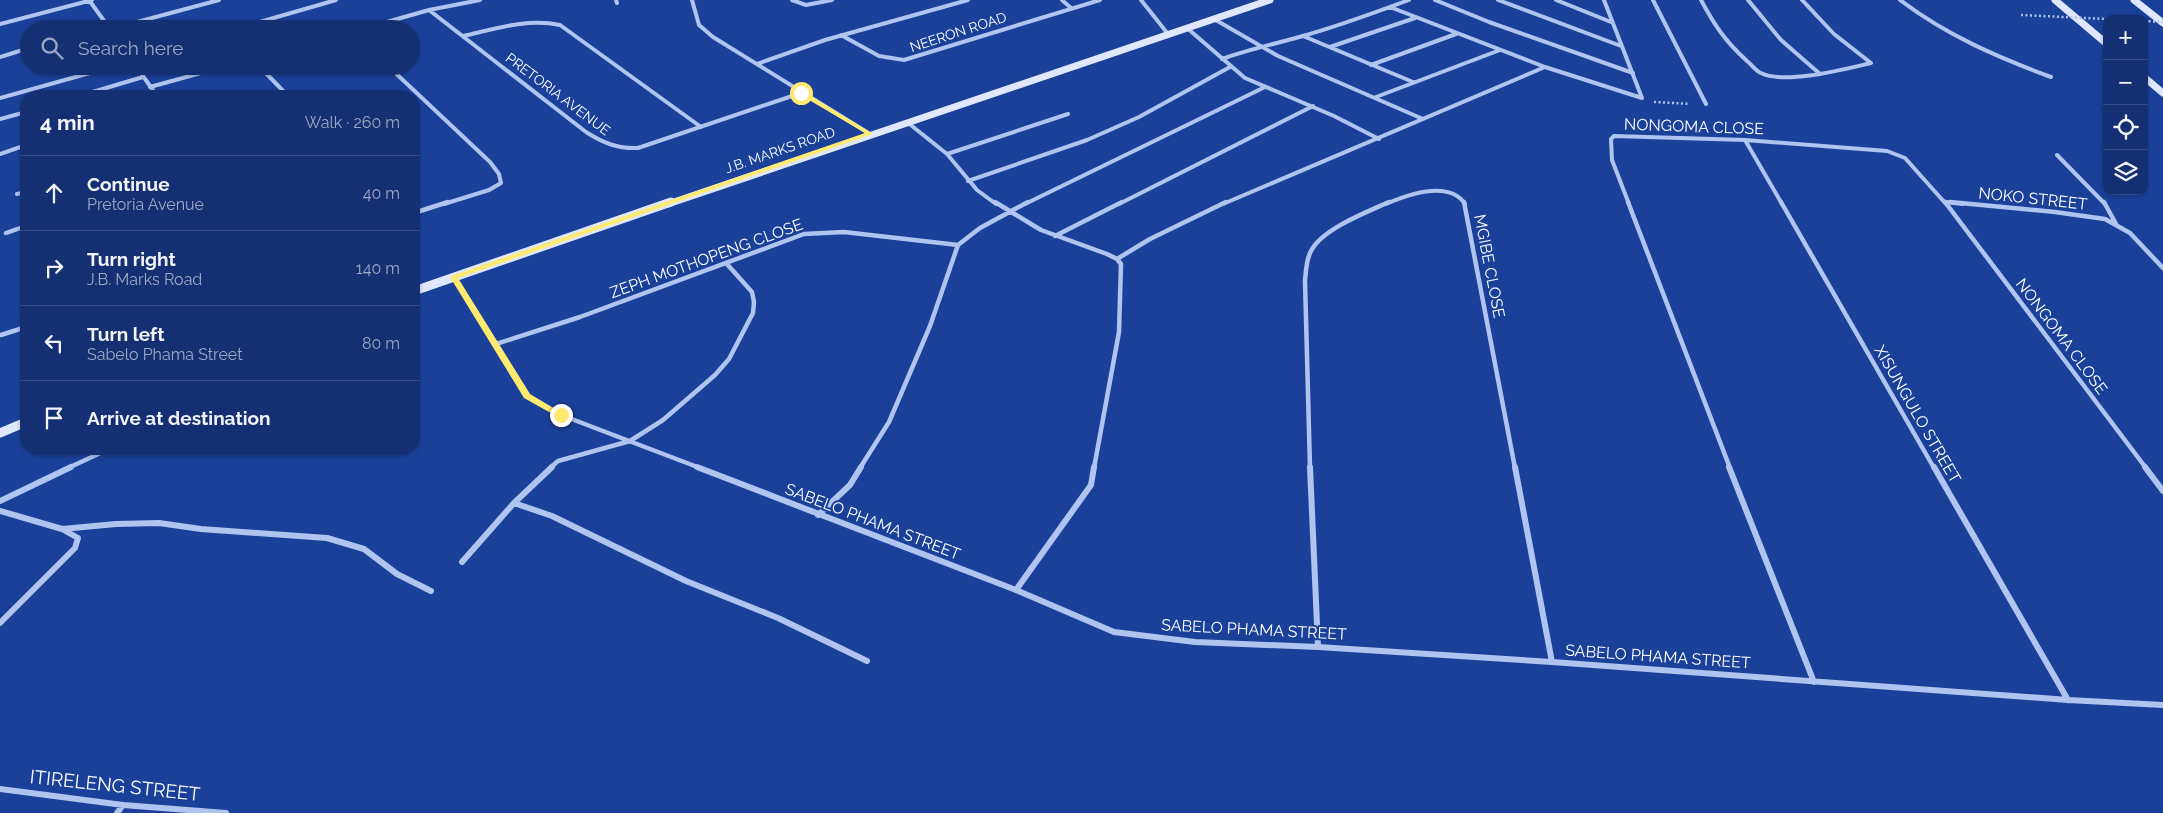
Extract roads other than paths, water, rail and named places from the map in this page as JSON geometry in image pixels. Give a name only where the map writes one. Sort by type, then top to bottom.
[{"type":"street","points":[[0,24],[90,0],[104,20]]},
{"type":"street","points":[[144,20],[219,0]]},
{"type":"street","points":[[266,20],[336,0]]},
{"type":"street","points":[[394,20],[429,10],[480,0]]},
{"type":"street","points":[[692,0],[699,25],[713,37],[870,134]]},
{"type":"street","points":[[792,0],[795,3],[806,5],[832,0]]},
{"type":"street","points":[[757,64],[841,35],[968,0]]},
{"type":"street","points":[[1062,0],[1071,8]]},
{"type":"street","name":"NEERON ROAD","points":[[841,35],[880,57],[894,61],[912,58],[1100,0]]},
{"type":"street","points":[[1141,0],[1168,34]]},
{"type":"street","name":"J.B. MARKS ROAD","points":[[420,289],[870,134],[1270,0]]},
{"type":"street","points":[[1222,60],[1259,46],[1303,36],[1409,0]]},
{"type":"street","points":[[1435,0],[1490,22],[1634,73]]},
{"type":"street","points":[[1498,0],[1621,46]]},
{"type":"street","points":[[1556,0],[1611,22]]},
{"type":"street","points":[[1390,7],[1545,68],[1642,98],[1634,73],[1611,22],[1604,0]]},
{"type":"street","points":[[1652,0],[1706,104]]},
{"type":"street","points":[[1701,0],[1721,36],[1761,73],[1778,77],[1820,74],[1868,65],[1871,61],[1834,34],[1802,0]]},
{"type":"street","points":[[1748,0],[1771,30],[1788,48],[1820,74]]},
{"type":"street","points":[[1900,0],[1959,38],[2051,77]]},
{"type":"street","points":[[2049,0],[2062,6]]},
{"type":"street","points":[[2055,0],[2103,41]]},
{"type":"street","points":[[2134,0],[2163,23]]},
{"type":"street","name":"PRETORIA AVENUE","points":[[429,10],[586,132],[616,148],[638,148],[801,93]]},
{"type":"street","points":[[1330,47],[1415,18]]},
{"type":"street","points":[[1214,19],[1278,56],[1423,119]]},
{"type":"street","points":[[463,36],[523,24],[547,22],[560,25],[701,127]]},
{"type":"street","points":[[1187,28],[1230,67],[1265,87],[1313,106],[1379,139]]},
{"type":"street","points":[[1371,65],[1457,34]]},
{"type":"street","points":[[1303,36],[1412,82]]},
{"type":"street","points":[[1376,97],[1500,50]]},
{"type":"street","points":[[0,57],[20,51]]},
{"type":"street","points":[[968,181],[1087,140],[1139,117],[1230,67]]},
{"type":"street","points":[[1117,259],[1150,239],[1213,208],[1545,68]]},
{"type":"street","points":[[29,90],[83,75]]},
{"type":"street","points":[[150,87],[193,75]]},
{"type":"street","points":[[268,75],[282,90]]},
{"type":"street","points":[[398,75],[414,90]]},
{"type":"street","points":[[99,90],[143,77],[152,90]]},
{"type":"street","points":[[2148,80],[2163,93]]},
{"type":"street","points":[[818,515],[850,485],[890,422],[930,326],[958,245],[980,228],[1008,212],[1138,151],[1265,87]]},
{"type":"street","points":[[0,98],[20,92]]},
{"type":"street","points":[[420,96],[490,162],[500,178],[498,186],[489,190],[420,211]]},
{"type":"street","points":[[1055,236],[1313,106]]},
{"type":"street","points":[[0,119],[20,114]]},
{"type":"street","points":[[947,154],[1068,114]]},
{"type":"street","points":[[906,122],[947,154],[968,181],[1008,212],[1055,236],[1117,259],[1121,264],[1119,332],[1091,485],[1016,590]]},
{"type":"street","name":"NONGOMA CLOSE","points":[[1814,682],[1704,402],[1612,160],[1611,139],[1621,135],[1745,140],[1887,151],[1905,158],[1946,202],[2163,491]]},
{"type":"street","name":"XISUNGULO STREET","points":[[1745,140],[2068,700]]},
{"type":"street","points":[[0,154],[20,147]]},
{"type":"street","points":[[2056,155],[2105,204],[2114,215],[2116,224],[2130,233],[2163,268]]},
{"type":"street","name":"MGIBE CLOSE","points":[[1318,647],[1313,563],[1307,359],[1306,281],[1308,254],[1315,242],[1325,235],[1395,200],[1419,193],[1448,192],[1459,196],[1465,204],[1552,662]]},
{"type":"street","name":"NOKO STREET","points":[[1946,202],[2083,215],[2116,224]]},
{"type":"street","points":[[6,233],[20,228]]},
{"type":"street","name":"ZEPH MOTHOPENG CLOSE","points":[[496,344],[580,317],[804,234],[844,232],[958,245]]},
{"type":"street","points":[[462,562],[514,503],[558,461],[630,441],[663,420],[715,375],[736,348],[753,313],[754,302],[752,292],[726,263]]},
{"type":"street","name":"SABELO PHAMA STREET","points":[[454,277],[527,396],[561,415],[1016,590],[1114,632],[1195,642],[1318,647],[1552,662],[2068,700],[2163,705]]},
{"type":"street","points":[[2,336],[20,329]]},
{"type":"street","points":[[0,433],[20,425]]},
{"type":"street","points":[[0,501],[96,455]]},
{"type":"street","points":[[514,503],[552,516],[686,581],[778,618],[867,661]]},
{"type":"street","points":[[0,511],[62,529],[78,538],[75,548],[0,623]]},
{"type":"street","points":[[62,529],[116,524],[159,523],[327,538],[364,548],[397,574],[431,591]]},
{"type":"street","name":"ITIRELENG STREET","points":[[0,789],[123,805],[226,813]]},
{"type":"street","points":[[117,813],[123,805]]}]
